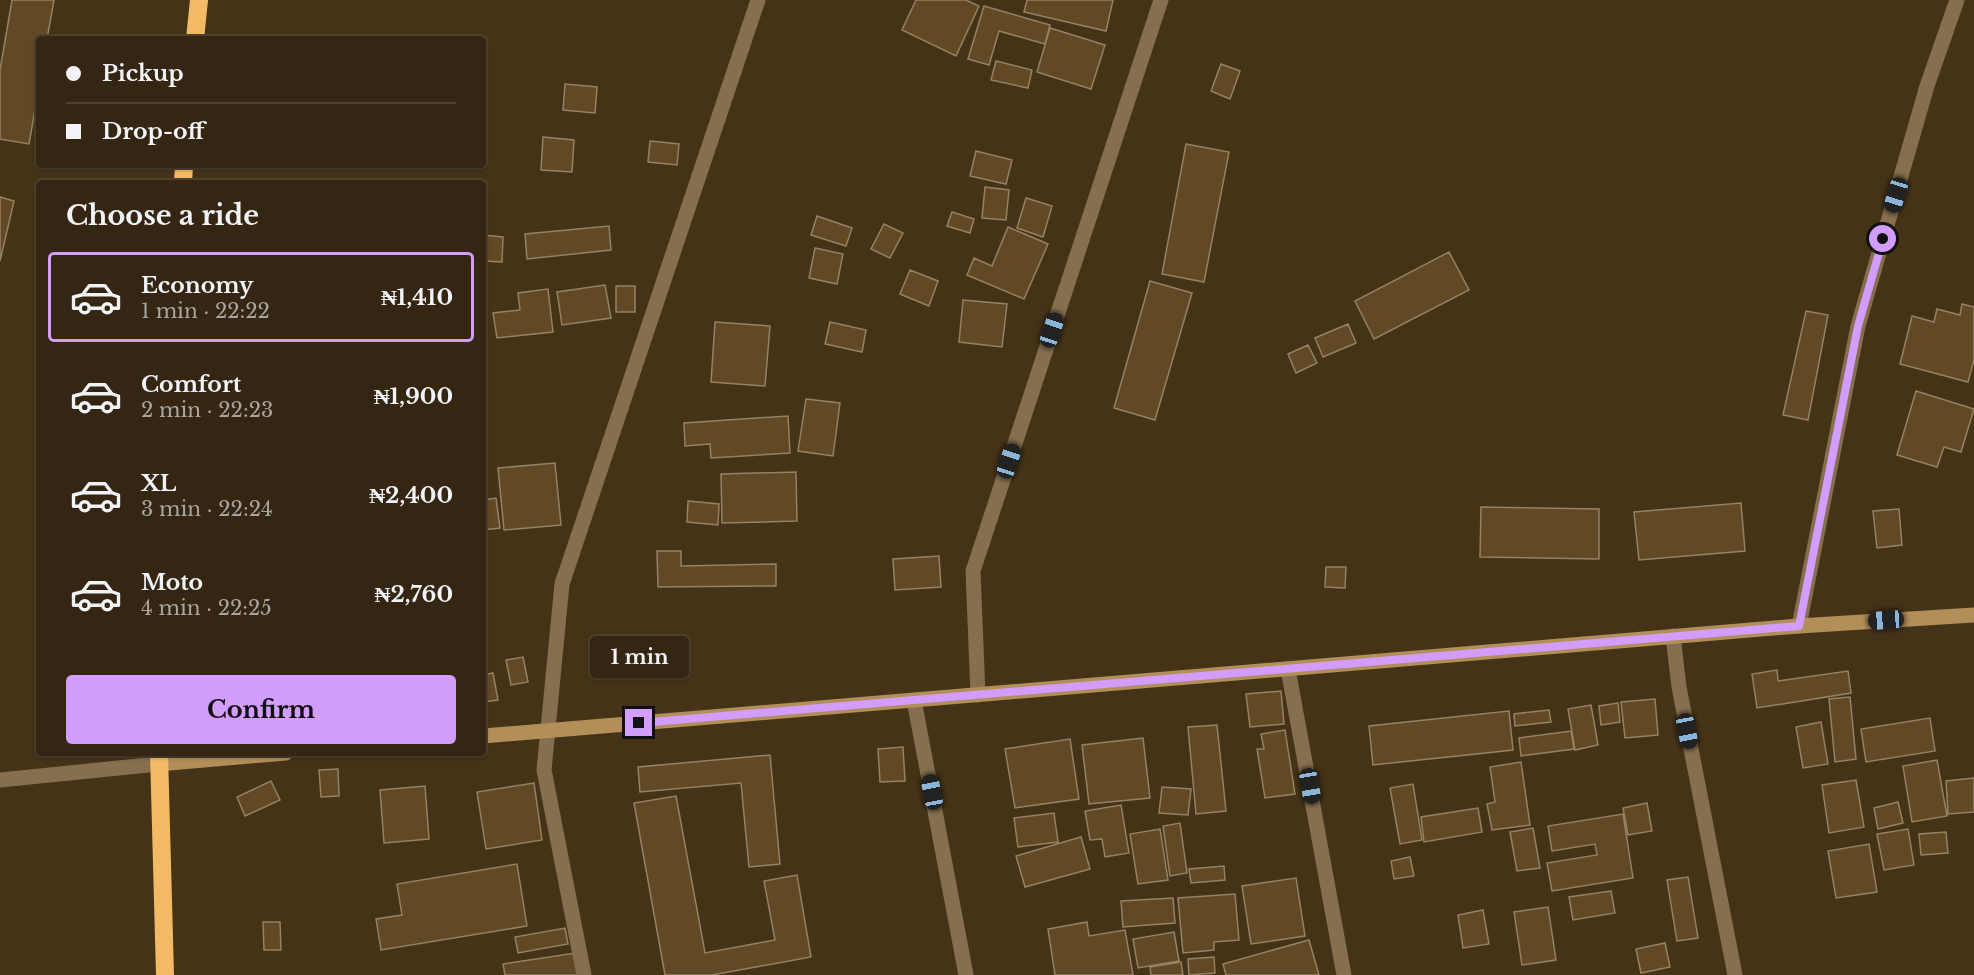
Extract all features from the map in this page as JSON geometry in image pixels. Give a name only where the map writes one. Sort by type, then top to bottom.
[{"type":"highway","points":[[195,36],[199,0]]},
{"type":"highway","points":[[159,758],[165,975]]},
{"type":"street","points":[[584,975],[544,770],[562,584],[758,0]]},
{"type":"street","points":[[978,695],[973,571],[1161,0]]},
{"type":"street","points":[[1799,626],[1858,326],[1927,86],[1957,0]]},
{"type":"street","points":[[486,736],[1673,636],[1974,615]]},
{"type":"street","points":[[1673,636],[1681,699],[1735,975]]},
{"type":"street","points":[[1288,669],[1344,975]]},
{"type":"street","points":[[914,700],[966,975]]},
{"type":"street","points":[[0,780],[159,758],[210,756]]},
{"type":"building","points":[[12,0],[54,0],[48,36],[36,36],[36,104],[29,144],[0,139],[0,70]]},
{"type":"building","points":[[916,0],[966,0],[979,6],[956,56],[902,30]]},
{"type":"building","points":[[1027,0],[1113,0],[1106,31],[1024,12]]},
{"type":"building","points":[[984,6],[1050,25],[1045,44],[999,31],[989,65],[968,59]]},
{"type":"building","points":[[1050,28],[1105,45],[1091,89],[1037,72]]},
{"type":"building","points":[[996,61],[1032,70],[1028,88],[991,80]]},
{"type":"building","points":[[1221,64],[1240,71],[1230,99],[1211,91]]},
{"type":"building","points":[[565,84],[597,87],[595,113],[563,110]]},
{"type":"building","points":[[543,137],[574,140],[572,172],[541,170]]},
{"type":"building","points":[[650,141],[679,144],[677,165],[648,162]]},
{"type":"building","points":[[1186,144],[1229,152],[1204,282],[1162,274]]},
{"type":"building","points":[[976,151],[1012,160],[1006,184],[970,176]]},
{"type":"building","points":[[985,187],[1009,190],[1006,220],[982,218]]},
{"type":"building","points":[[0,197],[14,201],[0,261]]},
{"type":"building","points":[[1026,198],[1052,206],[1043,237],[1017,228]]},
{"type":"building","points":[[952,212],[974,219],[970,233],[947,226]]},
{"type":"building","points":[[817,216],[852,228],[846,246],[811,235]]},
{"type":"building","points":[[884,224],[903,233],[890,258],[871,249]]},
{"type":"building","points":[[609,226],[611,250],[527,259],[525,234]]},
{"type":"building","points":[[1008,227],[1048,244],[1024,299],[967,275],[974,258],[992,266]]},
{"type":"building","points":[[486,235],[503,237],[502,262],[486,261]]},
{"type":"building","points":[[815,248],[843,254],[837,284],[809,278]]},
{"type":"building","points":[[1449,252],[1469,290],[1374,339],[1355,301]]},
{"type":"building","points":[[910,270],[938,281],[929,306],[900,294]]},
{"type":"building","points":[[1150,281],[1192,293],[1155,420],[1114,408]]},
{"type":"building","points":[[605,285],[611,318],[562,325],[557,292]]},
{"type":"building","points":[[616,286],[635,286],[635,312],[616,312]]},
{"type":"building","points":[[548,289],[553,332],[497,338],[493,313],[520,310],[518,293]]},
{"type":"building","points":[[963,300],[1007,304],[1002,347],[959,342]]},
{"type":"building","points":[[1962,304],[1974,307],[1974,360],[1968,382],[1900,364],[1912,316],[1934,322],[1937,309],[1960,315]]},
{"type":"building","points":[[1806,311],[1828,315],[1808,420],[1783,415]]},
{"type":"building","points":[[715,322],[770,326],[765,386],[711,382]]},
{"type":"building","points":[[830,322],[866,330],[862,352],[825,344]]},
{"type":"building","points":[[1348,324],[1356,343],[1323,357],[1315,338]]},
{"type":"building","points":[[1308,345],[1317,363],[1296,373],[1288,354]]},
{"type":"building","points":[[1916,391],[1974,409],[1961,452],[1944,447],[1937,467],[1897,455]]},
{"type":"building","points":[[806,399],[840,403],[833,456],[798,451]]},
{"type":"building","points":[[788,416],[790,453],[711,458],[710,444],[685,446],[684,423]]},
{"type":"building","points":[[555,463],[561,525],[504,530],[498,468]]},
{"type":"building","points":[[796,472],[797,521],[722,523],[721,474]]},
{"type":"building","points":[[496,498],[500,528],[486,530],[486,500]]},
{"type":"building","points":[[688,501],[719,504],[718,525],[687,522]]},
{"type":"building","points":[[1741,503],[1745,551],[1639,560],[1634,512]]},
{"type":"building","points":[[1481,507],[1599,509],[1599,559],[1480,557]]},
{"type":"building","points":[[1899,509],[1902,545],[1877,548],[1873,511]]},
{"type":"building","points":[[657,551],[681,551],[681,566],[776,564],[776,586],[658,587]]},
{"type":"building","points":[[939,556],[941,587],[895,590],[893,559]]},
{"type":"building","points":[[1326,567],[1346,567],[1345,588],[1325,587]]},
{"type":"building","points":[[523,657],[528,682],[511,685],[506,660]]},
{"type":"building","points":[[1777,670],[1778,681],[1848,671],[1851,693],[1757,708],[1752,674]]},
{"type":"building","points":[[493,673],[498,700],[486,702],[486,674]]},
{"type":"building","points":[[1281,691],[1284,724],[1250,727],[1246,694]]},
{"type":"building","points":[[1850,697],[1856,759],[1835,762],[1829,699]]},
{"type":"building","points":[[1655,699],[1658,735],[1625,738],[1621,702]]},
{"type":"building","points":[[1618,703],[1620,722],[1601,725],[1599,706]]},
{"type":"building","points":[[1591,705],[1598,745],[1575,750],[1568,709]]},
{"type":"building","points":[[1549,710],[1551,722],[1515,726],[1514,714]]},
{"type":"building","points":[[1509,711],[1513,750],[1373,765],[1369,726]]},
{"type":"building","points":[[1930,718],[1935,751],[1866,762],[1861,729]]},
{"type":"building","points":[[1821,722],[1828,764],[1803,768],[1796,727]]},
{"type":"building","points":[[1217,725],[1226,811],[1196,814],[1188,727]]},
{"type":"building","points":[[1285,730],[1295,794],[1265,798],[1257,749],[1264,749],[1261,734]]},
{"type":"building","points":[[1571,731],[1574,749],[1521,756],[1519,738]]},
{"type":"building","points":[[1143,738],[1150,798],[1089,804],[1082,745]]},
{"type":"building","points":[[1070,739],[1079,799],[1015,808],[1005,749]]},
{"type":"building","points":[[903,747],[905,781],[880,782],[878,749]]},
{"type":"building","points":[[770,755],[780,864],[749,867],[741,783],[640,792],[638,767]]},
{"type":"building","points":[[1937,760],[1947,816],[1912,822],[1903,766]]},
{"type":"building","points":[[1521,762],[1530,825],[1492,830],[1487,804],[1495,802],[1490,767]]},
{"type":"building","points":[[338,769],[339,796],[321,797],[319,770]]},
{"type":"building","points":[[1974,778],[1974,812],[1948,814],[1946,781]]},
{"type":"building","points":[[1856,780],[1864,827],[1829,833],[1822,785]]},
{"type":"building","points":[[271,781],[280,800],[245,816],[237,797]]},
{"type":"building","points":[[534,783],[542,840],[486,849],[477,792]]},
{"type":"building","points":[[1413,784],[1422,840],[1400,844],[1390,788]]},
{"type":"building","points":[[425,786],[429,839],[384,843],[380,790]]},
{"type":"building","points":[[1162,787],[1191,789],[1188,815],[1159,813]]},
{"type":"building","points":[[676,796],[705,953],[775,940],[764,881],[797,875],[811,957],[712,975],[665,975],[634,803]]},
{"type":"building","points":[[1898,802],[1903,823],[1878,829],[1874,808]]},
{"type":"building","points":[[1647,803],[1652,831],[1628,835],[1623,808]]},
{"type":"building","points":[[1121,805],[1129,853],[1105,857],[1102,839],[1090,840],[1085,811]]},
{"type":"building","points":[[1478,808],[1482,832],[1424,842],[1421,817]]},
{"type":"building","points":[[1054,813],[1058,842],[1018,847],[1014,818]]},
{"type":"building","points":[[1623,814],[1633,878],[1552,891],[1547,863],[1597,855],[1595,844],[1552,851],[1548,826]]},
{"type":"building","points":[[1180,823],[1187,873],[1170,876],[1163,826]]},
{"type":"building","points":[[1533,828],[1540,868],[1517,871],[1510,832]]},
{"type":"building","points":[[1160,829],[1168,880],[1138,884],[1130,834]]},
{"type":"building","points":[[1908,829],[1914,865],[1884,870],[1877,834]]},
{"type":"building","points":[[1946,832],[1948,853],[1921,855],[1919,834]]},
{"type":"building","points":[[1081,837],[1090,869],[1025,887],[1016,856]]},
{"type":"building","points":[[1869,844],[1877,892],[1836,898],[1828,851]]},
{"type":"building","points":[[1410,857],[1414,876],[1394,879],[1391,861]]},
{"type":"building","points":[[517,864],[527,926],[381,950],[376,919],[402,915],[397,884]]},
{"type":"building","points":[[1224,866],[1225,880],[1191,883],[1189,869]]},
{"type":"building","points":[[1688,877],[1698,938],[1677,941],[1667,880]]},
{"type":"building","points":[[1296,878],[1305,936],[1251,944],[1242,886]]},
{"type":"building","points":[[1611,891],[1615,913],[1573,920],[1569,897]]},
{"type":"building","points":[[1235,894],[1239,940],[1214,942],[1214,950],[1183,953],[1178,898]]},
{"type":"building","points":[[1173,898],[1175,923],[1123,927],[1121,901]]},
{"type":"building","points":[[1548,907],[1556,960],[1522,965],[1514,912]]},
{"type":"building","points":[[1483,910],[1489,944],[1463,948],[1458,915]]},
{"type":"building","points":[[263,922],[280,922],[281,950],[264,950]]},
{"type":"building","points":[[1087,922],[1089,936],[1125,930],[1133,975],[1055,975],[1048,929]]},
{"type":"building","points":[[565,928],[568,944],[518,953],[515,937]]},
{"type":"building","points":[[1174,932],[1179,961],[1138,968],[1133,939]]},
{"type":"building","points":[[1309,940],[1319,975],[1226,975],[1223,964]]},
{"type":"building","points":[[1665,943],[1670,967],[1641,973],[1636,949]]},
{"type":"building","points":[[575,953],[578,975],[505,975],[503,964]]},
{"type":"building","points":[[1214,957],[1215,973],[1189,975],[1188,959]]},
{"type":"building","points":[[1181,962],[1183,975],[1151,975],[1150,967]]},
{"type":"route","points":[[639,723],[1799,626],[1858,326],[1883,239]]}]
